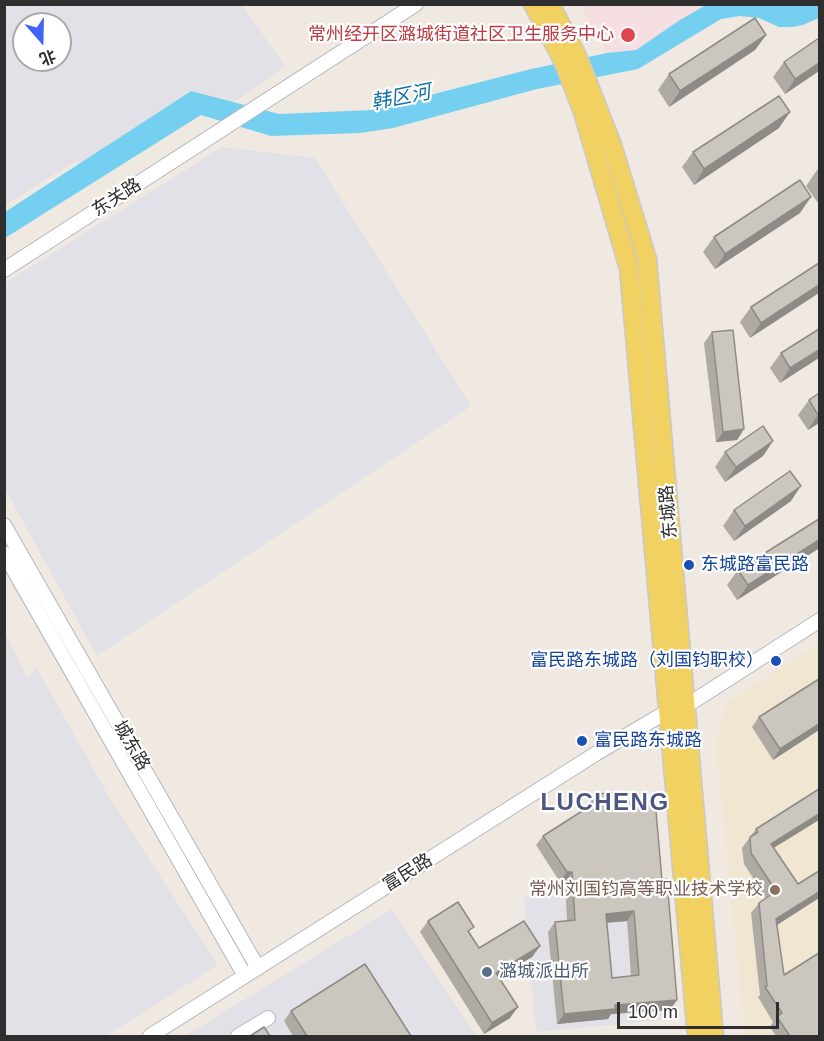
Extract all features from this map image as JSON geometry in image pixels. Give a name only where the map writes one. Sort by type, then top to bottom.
[{"type":"main road","name":"东城路","points":[[533,4],[570,58]]},
{"type":"main road","name":"东城路","points":[[550,4],[580,82],[583,112],[629,268],[680,704],[714,1036]]},
{"type":"main road","name":"东城路","points":[[680,704],[697,1036]]},
{"type":"street","name":"东关路","points":[[4,270],[416,4]]},
{"type":"street","name":"城东路","points":[[4,525],[258,968]]},
{"type":"street","name":"城东路","points":[[4,553],[245,976]]},
{"type":"street","name":"富民路","points":[[680,704],[819,609]]},
{"type":"street","name":"富民路","points":[[150,1036],[597,753],[819,620]]},
{"type":"street","points":[[238,1036],[268,1018]]},
{"type":"shaded area","points":[[5,5],[242,5],[285,66],[233,103],[190,91],[79,164],[76,161],[5,205]]},
{"type":"shaded area","name":"常州经开区潞城街道社区卫生服务中心","points":[[580,5],[706,5],[636,50],[607,53]]},
{"type":"shaded area","points":[[222,147],[315,158],[471,406],[97,656],[5,489],[5,283]]},
{"type":"shaded area","points":[[4,631],[28,679],[36,667],[112,802],[218,965],[106,1036],[5,1036]]},
{"type":"shaded area","name":"常州刘国钧高等职业技术学校","points":[[819,644],[819,1036],[745,1036],[716,744],[727,702]]},
{"type":"shaded area","points":[[663,884],[675,1019],[536,1032],[524,896]]},
{"type":"shaded area","points":[[392,909],[476,1036],[185,1036]]},
{"type":"water","points":[[706,5],[819,5],[819,18],[792,27],[779,27],[759,18],[740,16],[721,19],[638,69],[537,89],[393,128],[360,133],[271,136],[201,115],[5,238],[5,212],[191,91],[279,114],[372,110],[531,69],[607,53],[636,50]]},
{"type":"building","points":[[755,18],[766,35],[680,91],[669,74]]},
{"type":"building","points":[[819,38],[819,63],[795,79],[784,62]]},
{"type":"building","points":[[779,96],[790,112],[704,169],[693,152]]},
{"type":"building","points":[[800,180],[811,197],[725,254],[714,237]]},
{"type":"building","points":[[819,263],[819,285],[761,323],[751,307]]},
{"type":"building","points":[[819,329],[819,350],[790,368],[781,353]]},
{"type":"building","points":[[733,330],[744,429],[723,432],[712,332]]},
{"type":"building","points":[[819,393],[819,414],[818,415],[809,400]]},
{"type":"building","points":[[763,426],[773,441],[736,467],[725,452]]},
{"type":"building","points":[[790,471],[801,486],[745,526],[734,510]]},
{"type":"building","points":[[819,519],[819,540],[748,585],[738,570]]},
{"type":"building","points":[[819,679],[819,724],[780,749],[759,717]]},
{"type":"building","points":[[819,789],[819,814],[771,844],[798,884],[819,871],[819,892],[776,919],[784,975],[819,953],[819,1036],[790,1036],[777,1017],[782,1013],[765,987],[767,986],[759,903],[776,891],[751,853],[750,837],[758,832],[756,829]]},
{"type":"building","points":[[623,792],[624,803],[655,800],[662,880],[667,879],[677,1000],[615,1005],[615,1009],[564,1014],[555,922],[575,920],[572,872],[567,872],[543,836],[590,806],[597,805],[596,794]],"holes":[[[634,911],[639,975],[612,978],[606,914]]]},
{"type":"building","points":[[458,902],[474,927],[468,931],[479,948],[524,921],[540,946],[496,973],[518,1007],[492,1023],[428,921]]},
{"type":"building","points":[[365,964],[411,1036],[307,1036],[291,1011]]},
{"type":"building","points":[[264,1027],[270,1036],[250,1036]]},
{"type":"place","name":"常州经开区潞城街道社区卫生服务中心","points":[[628,35]]},
{"type":"place","name":"东城路富民路","points":[[689,565]]},
{"type":"place","name":"富民路东城路（刘国钧职校）","points":[[776,661]]},
{"type":"place","name":"富民路东城路","points":[[582,741]]},
{"type":"place","name":"常州刘国钧高等职业技术学校","points":[[775,890]]},
{"type":"place","name":"潞城派出所","points":[[487,972]]},
{"type":"district","name":"LUCHENG","points":[[605,803]]},
{"type":"water label","name":"韩区河","points":[[401,98]]}]
